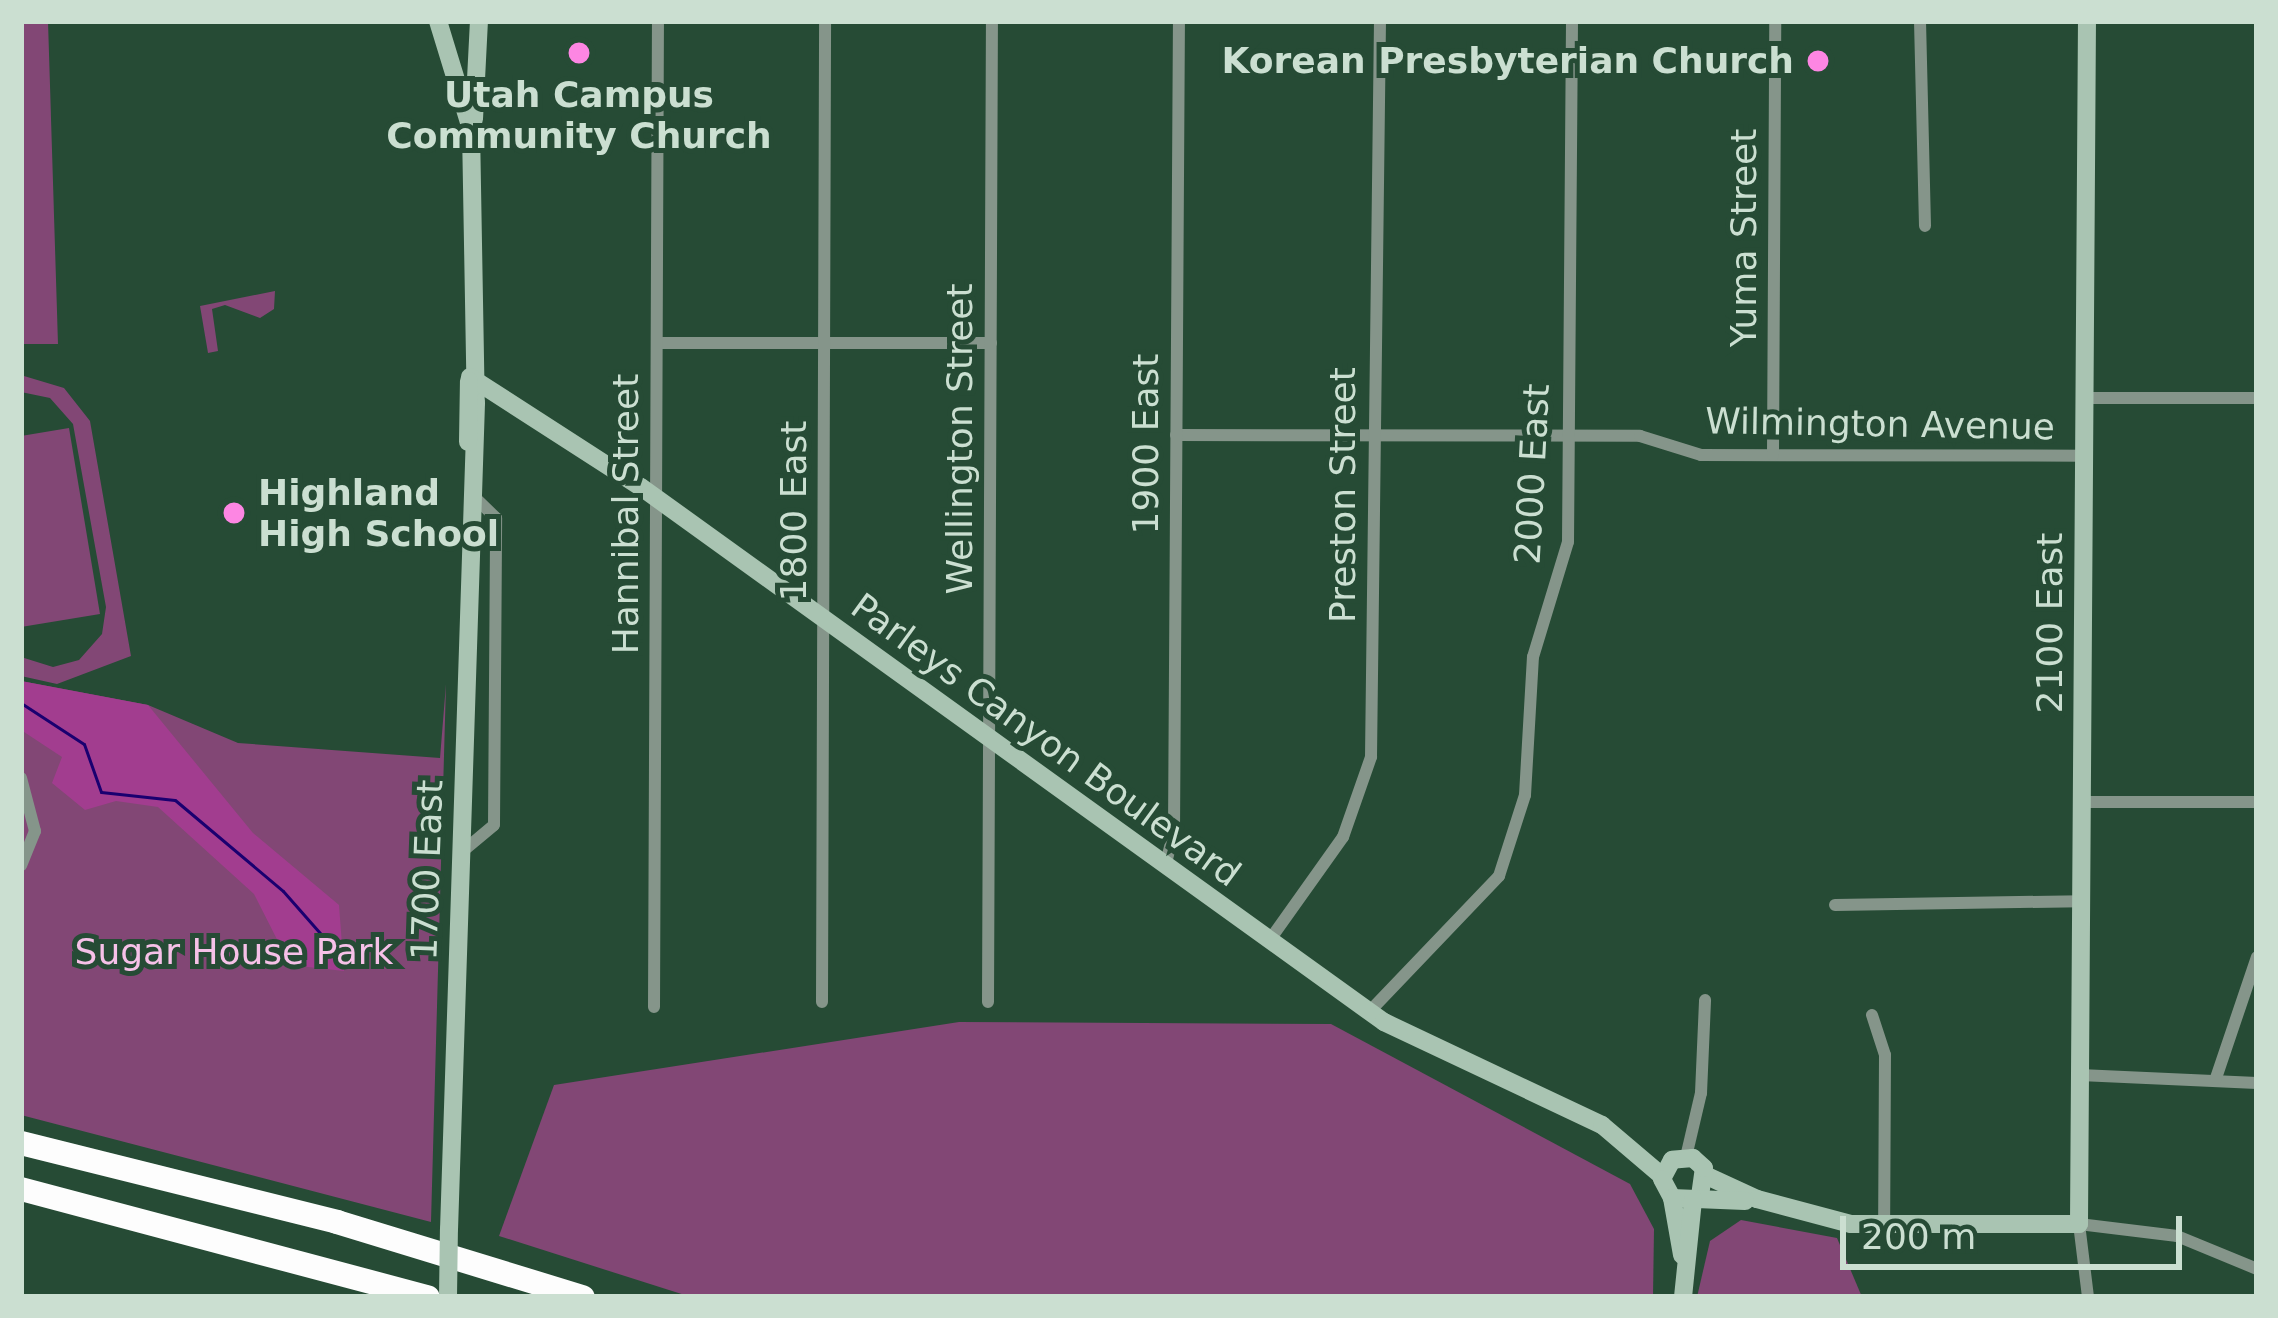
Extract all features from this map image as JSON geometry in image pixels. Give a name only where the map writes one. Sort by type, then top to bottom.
[{"type":"highway","points":[[21,1143],[337,1222],[583,1297]]},
{"type":"highway","points":[[21,1189],[428,1297]]},
{"type":"street","name":"1700 East","points":[[438,21],[471,130],[470,376],[476,413],[469,445],[463,851],[448,1297]]},
{"type":"street","points":[[471,130],[479,102],[479,21]]},
{"type":"street","name":"Hannibal Street","points":[[654,1007],[658,21]]},
{"type":"street","name":"1800 East","points":[[822,1002],[825,21]]},
{"type":"street","name":"Wellington Street","points":[[988,1002],[992,21]]},
{"type":"street","name":"1900 East","points":[[1165,867],[1174,831],[1179,21]]},
{"type":"street","name":"Preston Street","points":[[1269,941],[1343,837],[1369,770],[1380,21]]},
{"type":"street","name":"2000 East","points":[[1370,1011],[1487,890],[1513,850],[1529,770],[1533,656],[1568,542],[1572,21]]},
{"type":"street","name":"Yuma Street","points":[[1773,455],[1775,21]]},
{"type":"street","points":[[1921,21],[1924,226]]},
{"type":"street","name":"2100 East","points":[[2080,1225],[2087,21]]},
{"type":"street","points":[[657,343],[991,344]]},
{"type":"street","name":"Parleys Canyon Boulevard","points":[[470,376],[497,387],[1370,1011],[1602,1125],[1682,1157]]},
{"type":"street","name":"Wilmington Avenue","points":[[2084,398],[2257,398]]},
{"type":"street","name":"Wilmington Avenue","points":[[1176,435],[1646,437],[1701,455],[2084,456]]},
{"type":"street","points":[[463,851],[494,825],[496,518],[468,492]]},
{"type":"street","points":[[21,778],[35,832],[21,865]]},
{"type":"street","points":[[2082,802],[2257,802]]},
{"type":"street","points":[[1835,904],[2081,902]]},
{"type":"street","points":[[2216,1078],[2257,957]]},
{"type":"street","points":[[1684,1265],[1672,1198],[1662,1176],[1682,1157],[1700,1093],[1705,1000]]},
{"type":"street","points":[[1872,1015],[1885,1054],[1875,1225]]},
{"type":"street","points":[[2080,1075],[2257,1083]]},
{"type":"street","name":"Parleys Canyon Boulevard","points":[[1602,1125],[1662,1176]]},
{"type":"street","points":[[1682,1157],[1757,1199]]},
{"type":"street","points":[[1683,1297],[1696,1198],[1707,1175]]},
{"type":"street","points":[[1672,1198],[1757,1199],[1875,1225],[2080,1225],[2176,1236],[2257,1269]]},
{"type":"street","points":[[2080,1225],[2088,1297]]},
{"type":"green space","points":[[21,21],[48,21],[58,344],[21,344]]},
{"type":"green space","points":[[275,291],[274,309],[260,318],[225,305],[212,309],[218,351],[208,353],[200,306]]},
{"type":"green space","points":[[24,376],[64,388],[90,421],[131,656],[57,684],[21,676],[21,657],[53,667],[79,660],[102,634],[106,607],[73,424],[50,398],[21,392]]},
{"type":"green space","points":[[69,428],[100,614],[21,627],[21,436]]},
{"type":"green space","name":"Sugar House Park","points":[[21,681],[148,705],[238,743],[440,758],[446,684],[431,1222],[21,1115]]},
{"type":"green space","points":[[959,1022],[1331,1024],[1630,1184],[1654,1229],[1653,1297],[691,1297],[499,1236],[554,1085]]},
{"type":"green space","points":[[1741,1220],[1837,1238],[1862,1297],[1697,1297],[1710,1241]]},
{"type":"shaded area","points":[[21,681],[148,705],[253,833],[339,905],[344,971],[290,965],[254,894],[158,807],[116,801],[85,810],[52,783],[62,757],[21,730]]},
{"type":"waterway","points":[[21,703],[84,744],[101,792],[175,800],[283,891],[341,957]]},
{"type":"place","name":"Utah Campus Community Church","points":[[579,53]]},
{"type":"place","name":"Korean Presbyterian Church","points":[[1818,61]]},
{"type":"place","name":"Highland High School","points":[[234,513]]}]
